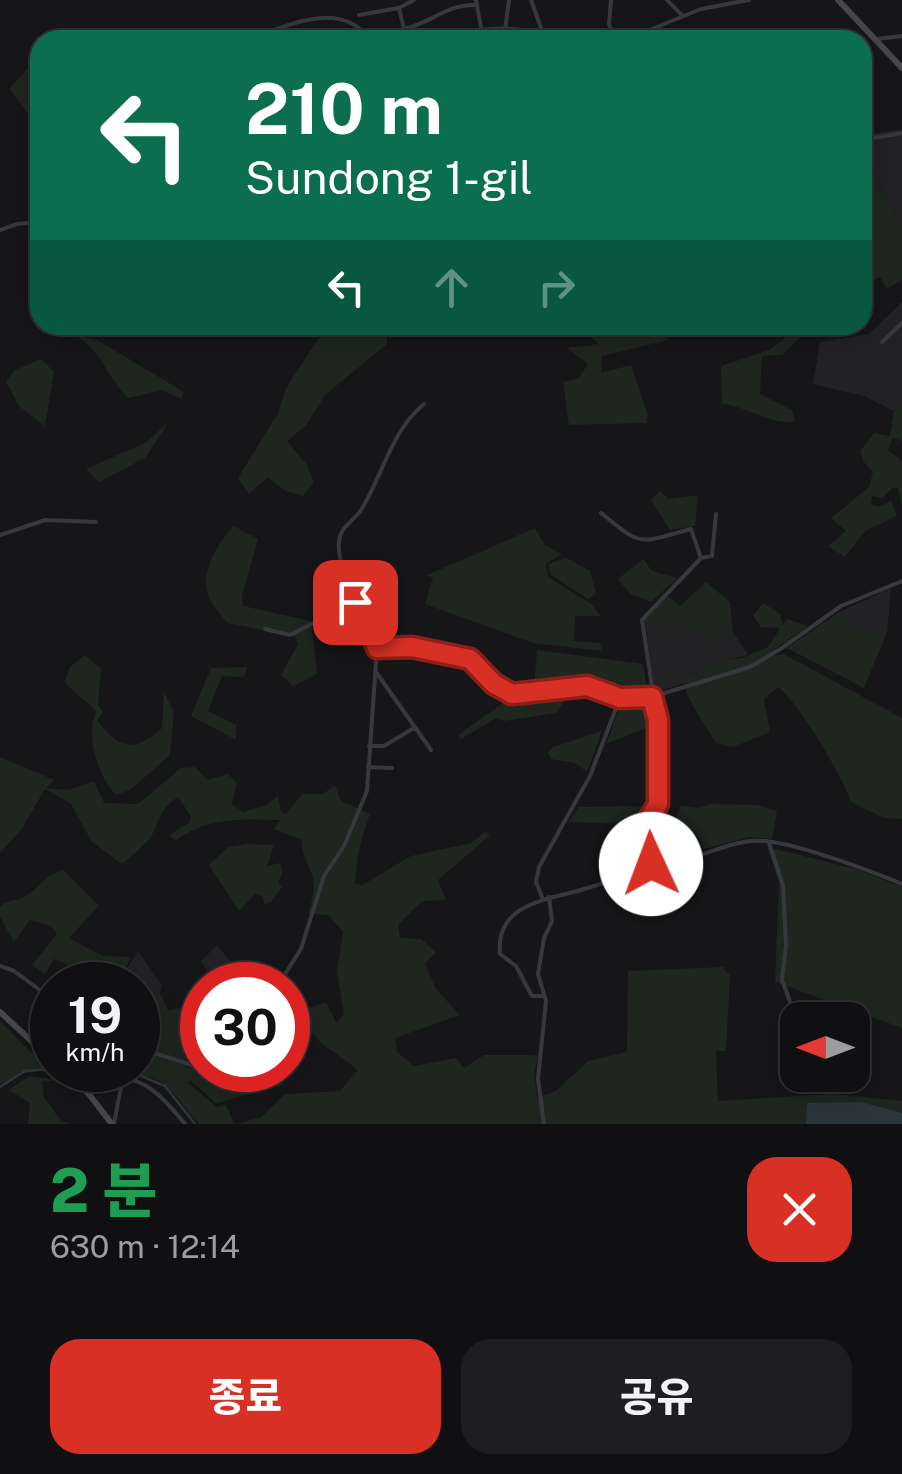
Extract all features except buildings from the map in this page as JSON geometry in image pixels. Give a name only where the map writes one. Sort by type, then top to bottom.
[{"type":"street","points":[[366,30],[357,14],[399,8],[414,0]]},
{"type":"street","points":[[504,30],[509,0]]},
{"type":"street","points":[[531,0],[540,30]]},
{"type":"street","points":[[611,0],[612,30]]},
{"type":"street","points":[[667,0],[683,16]]},
{"type":"street","points":[[649,30],[683,16],[749,0]]},
{"type":"street","points":[[838,0],[866,30]]},
{"type":"street","points":[[399,8],[404,29],[426,24],[442,10],[476,2],[482,28]]},
{"type":"street","points":[[268,30],[309,12]]},
{"type":"street","points":[[476,30],[493,30]]},
{"type":"street","points":[[875,40],[902,36]]},
{"type":"street","points":[[872,37],[902,68]]},
{"type":"street","points":[[894,60],[902,54]]},
{"type":"street","points":[[872,138],[902,133]]},
{"type":"street","points":[[0,230],[30,223]]},
{"type":"street","points":[[882,342],[902,323]]},
{"type":"street","points":[[293,962],[301,949],[324,876],[344,846],[368,791],[377,648],[365,610],[355,602],[339,541],[343,529],[360,513],[407,418],[424,404]]},
{"type":"street","points":[[601,512],[635,541],[646,542],[691,529],[701,558]]},
{"type":"street","points":[[651,864],[651,848],[642,831],[658,804],[658,720],[642,620],[701,558],[712,556],[716,514]]},
{"type":"street","points":[[0,535],[44,520],[96,522]]},
{"type":"street","points":[[377,648],[412,647],[470,659],[494,684],[512,694],[587,686],[620,698],[652,697],[750,666],[841,606],[902,581]]},
{"type":"street","points":[[265,629],[290,634],[355,602]]},
{"type":"street","points":[[375,670],[431,750]]},
{"type":"street","points":[[544,1124],[538,1079],[546,1001],[542,996],[539,959],[552,921],[546,897],[536,882],[539,867],[590,776],[620,698]]},
{"type":"street","points":[[369,746],[384,746],[414,728]]},
{"type":"street","points":[[368,766],[392,768]]},
{"type":"street","points":[[542,996],[532,996],[516,966],[500,954],[499,943],[509,920],[521,908],[546,897],[582,890],[651,864],[669,865],[754,840],[849,863],[902,884]]},
{"type":"street","points":[[769,843],[783,885],[786,945],[782,980],[790,1002]]},
{"type":"street","points":[[0,966],[30,982]]},
{"type":"street","points":[[0,1012],[30,1040]]},
{"type":"street","points":[[84,1092],[113,1124]]},
{"type":"street","points":[[113,1124],[119,1092]]},
{"type":"street","points":[[156,1092],[184,1124]]},
{"type":"shaded area","points":[[27,69],[30,71],[30,116],[9,89]]},
{"type":"shaded area","points":[[902,129],[902,222],[884,197],[872,170],[872,134]]},
{"type":"shaded area","points":[[872,170],[884,197],[902,222],[902,280],[887,289],[880,277],[872,281]]},
{"type":"shaded area","points":[[902,302],[902,404],[894,411],[864,396],[813,384],[820,342],[872,335]]},
{"type":"shaded area","points":[[323,335],[387,335],[387,344],[325,395],[307,424],[287,441],[307,465],[314,482],[303,496],[285,491],[268,477],[249,494],[238,478],[278,413],[286,388]]},
{"type":"shaded area","points":[[589,335],[666,335],[669,340],[602,356],[601,373],[631,365],[648,416],[646,423],[569,425],[563,382],[578,379],[588,364],[567,348],[598,344]]},
{"type":"shaded area","points":[[789,335],[802,335],[782,355],[762,356],[760,394],[792,410],[795,422],[722,404],[721,366],[769,350]]},
{"type":"shaded area","points":[[77,336],[97,340],[184,392],[181,399],[162,390],[128,398],[93,349]]},
{"type":"shaded area","points":[[41,359],[54,372],[45,426],[19,406],[6,381],[15,370]]},
{"type":"shaded area","points":[[902,404],[902,441],[893,437],[888,450],[902,461],[902,505],[898,488],[892,488],[883,498],[872,496],[871,504],[878,507],[891,501],[897,516],[865,531],[845,557],[828,546],[846,531],[831,518],[869,487],[873,472],[860,451],[874,433],[890,436],[894,411]]},
{"type":"shaded area","points":[[168,423],[145,458],[99,482],[86,469],[145,443]]},
{"type":"shaded area","points":[[660,491],[669,499],[698,495],[695,526],[670,530],[651,500]]},
{"type":"shaded area","points":[[234,526],[258,539],[242,596],[243,606],[311,621],[317,674],[293,686],[281,675],[298,644],[295,636],[227,623],[209,597],[206,578],[211,562]]},
{"type":"shaded area","points":[[535,528],[545,545],[562,554],[546,564],[548,577],[591,604],[601,616],[575,616],[574,641],[600,643],[602,651],[533,643],[425,604],[433,577],[425,576]]},
{"type":"shaded area","points":[[566,558],[590,571],[596,594],[588,599],[551,575],[548,564]]},
{"type":"shaded area","points":[[643,559],[652,571],[678,578],[651,602],[630,594],[618,579]]},
{"type":"shaded area","points":[[706,582],[730,602],[733,632],[709,643],[686,626],[645,625],[644,621],[668,596],[680,606]]},
{"type":"shaded area","points":[[891,588],[887,632],[858,632],[839,612]]},
{"type":"shaded area","points":[[763,603],[780,614],[783,625],[787,619],[808,626],[772,651],[774,656],[784,654],[902,718],[902,819],[884,818],[851,802],[819,741],[778,687],[764,699],[770,732],[733,747],[716,743],[682,679],[722,660],[742,658],[768,647],[780,628],[761,627],[753,615]]},
{"type":"shaded area","points":[[839,612],[858,632],[887,632],[864,688],[787,648]]},
{"type":"shaded area","points":[[645,625],[686,626],[722,636],[733,632],[748,655],[722,661],[682,679],[683,684],[655,692]]},
{"type":"shaded area","points":[[537,650],[643,664],[647,690],[644,696],[586,683],[534,689]]},
{"type":"shaded area","points":[[85,655],[101,669],[98,705],[103,711],[97,721],[120,742],[143,742],[162,728],[164,692],[174,712],[170,755],[130,790],[116,795],[95,755],[92,732],[96,712],[65,682],[70,667]]},
{"type":"shaded area","points":[[247,667],[244,677],[222,676],[208,711],[236,725],[236,740],[191,716],[211,668]]},
{"type":"shaded area","points":[[568,696],[556,713],[504,721],[496,718],[461,739],[458,735],[510,698]]},
{"type":"shaded area","points":[[622,701],[649,702],[653,725],[606,744]]},
{"type":"shaded area","points":[[602,731],[587,772],[575,763],[551,759],[548,752],[553,747]]},
{"type":"shaded area","points":[[0,757],[54,780],[46,788],[68,790],[94,781],[104,803],[138,804],[181,768],[195,767],[207,780],[228,774],[237,783],[232,804],[243,812],[266,805],[278,796],[281,811],[286,814],[302,794],[323,794],[335,785],[341,801],[370,814],[355,884],[362,885],[411,856],[471,843],[486,831],[490,835],[438,880],[446,900],[422,901],[398,925],[400,938],[421,939],[436,952],[425,964],[436,989],[460,1015],[395,1038],[397,1052],[414,1066],[456,1058],[464,1068],[484,1055],[534,1055],[538,1057],[534,1072],[537,1098],[556,1091],[588,1061],[627,1052],[628,971],[723,967],[730,976],[726,1051],[716,1051],[718,1101],[831,1094],[902,1101],[902,1124],[237,1124],[261,1117],[285,1094],[340,1091],[358,1070],[320,1042],[310,1029],[310,1008],[326,1002],[336,1023],[344,1015],[337,972],[343,932],[328,915],[308,914],[314,882],[302,840],[274,829],[280,820],[252,819],[200,827],[175,841],[169,835],[189,823],[191,816],[178,797],[164,811],[149,839],[122,864],[92,842],[71,804],[45,789],[21,830],[0,853]]},
{"type":"shaded area","points":[[711,804],[758,805],[777,811],[772,839],[750,837],[704,849],[700,838],[670,830],[681,806],[699,808]]},
{"type":"shaded area","points":[[655,806],[635,830],[623,824],[568,822],[579,807]]},
{"type":"shaded area","points":[[274,845],[267,866],[280,863],[283,872],[278,883],[282,887],[271,902],[264,904],[263,897],[255,894],[239,911],[209,865],[228,847]]},
{"type":"shaded area","points":[[767,847],[856,869],[902,887],[902,1028],[870,1016],[870,1002],[830,1002],[775,982],[779,882]]},
{"type":"shaded area","points":[[63,870],[99,906],[69,938],[103,956],[131,957],[128,962],[34,962],[57,934],[51,926],[30,920],[14,942],[0,917],[0,906],[22,898]]},
{"type":"shaded area","points":[[217,945],[231,962],[202,962]]},
{"type":"shaded area","points":[[138,951],[146,962],[131,962]]},
{"type":"shaded area","points":[[160,994],[169,1011],[180,1008],[180,1092],[199,1092],[217,1107],[226,1105],[234,1124],[199,1124],[160,1082]]},
{"type":"shaded area","points":[[0,1021],[30,1051],[30,1072],[0,1084]]},
{"type":"shaded area","points":[[30,1076],[30,1092],[43,1092],[61,1121],[72,1124],[28,1124],[30,1103],[9,1090]]},
{"type":"shaded area","points":[[204,1092],[257,1092],[216,1103]]},
{"type":"shaded area","points":[[861,1102],[902,1113],[902,1124],[806,1124],[807,1103]]},
{"type":"waterway","points":[[0,1087],[30,1071]]},
{"type":"waterway","points":[[160,1084],[195,1124]]},
{"type":"route","points":[[355,602],[365,610],[377,648],[412,647],[470,659],[482,667],[494,684],[512,694],[587,686],[620,698],[652,697],[658,720],[658,804],[642,831],[651,848],[651,864]]}]
